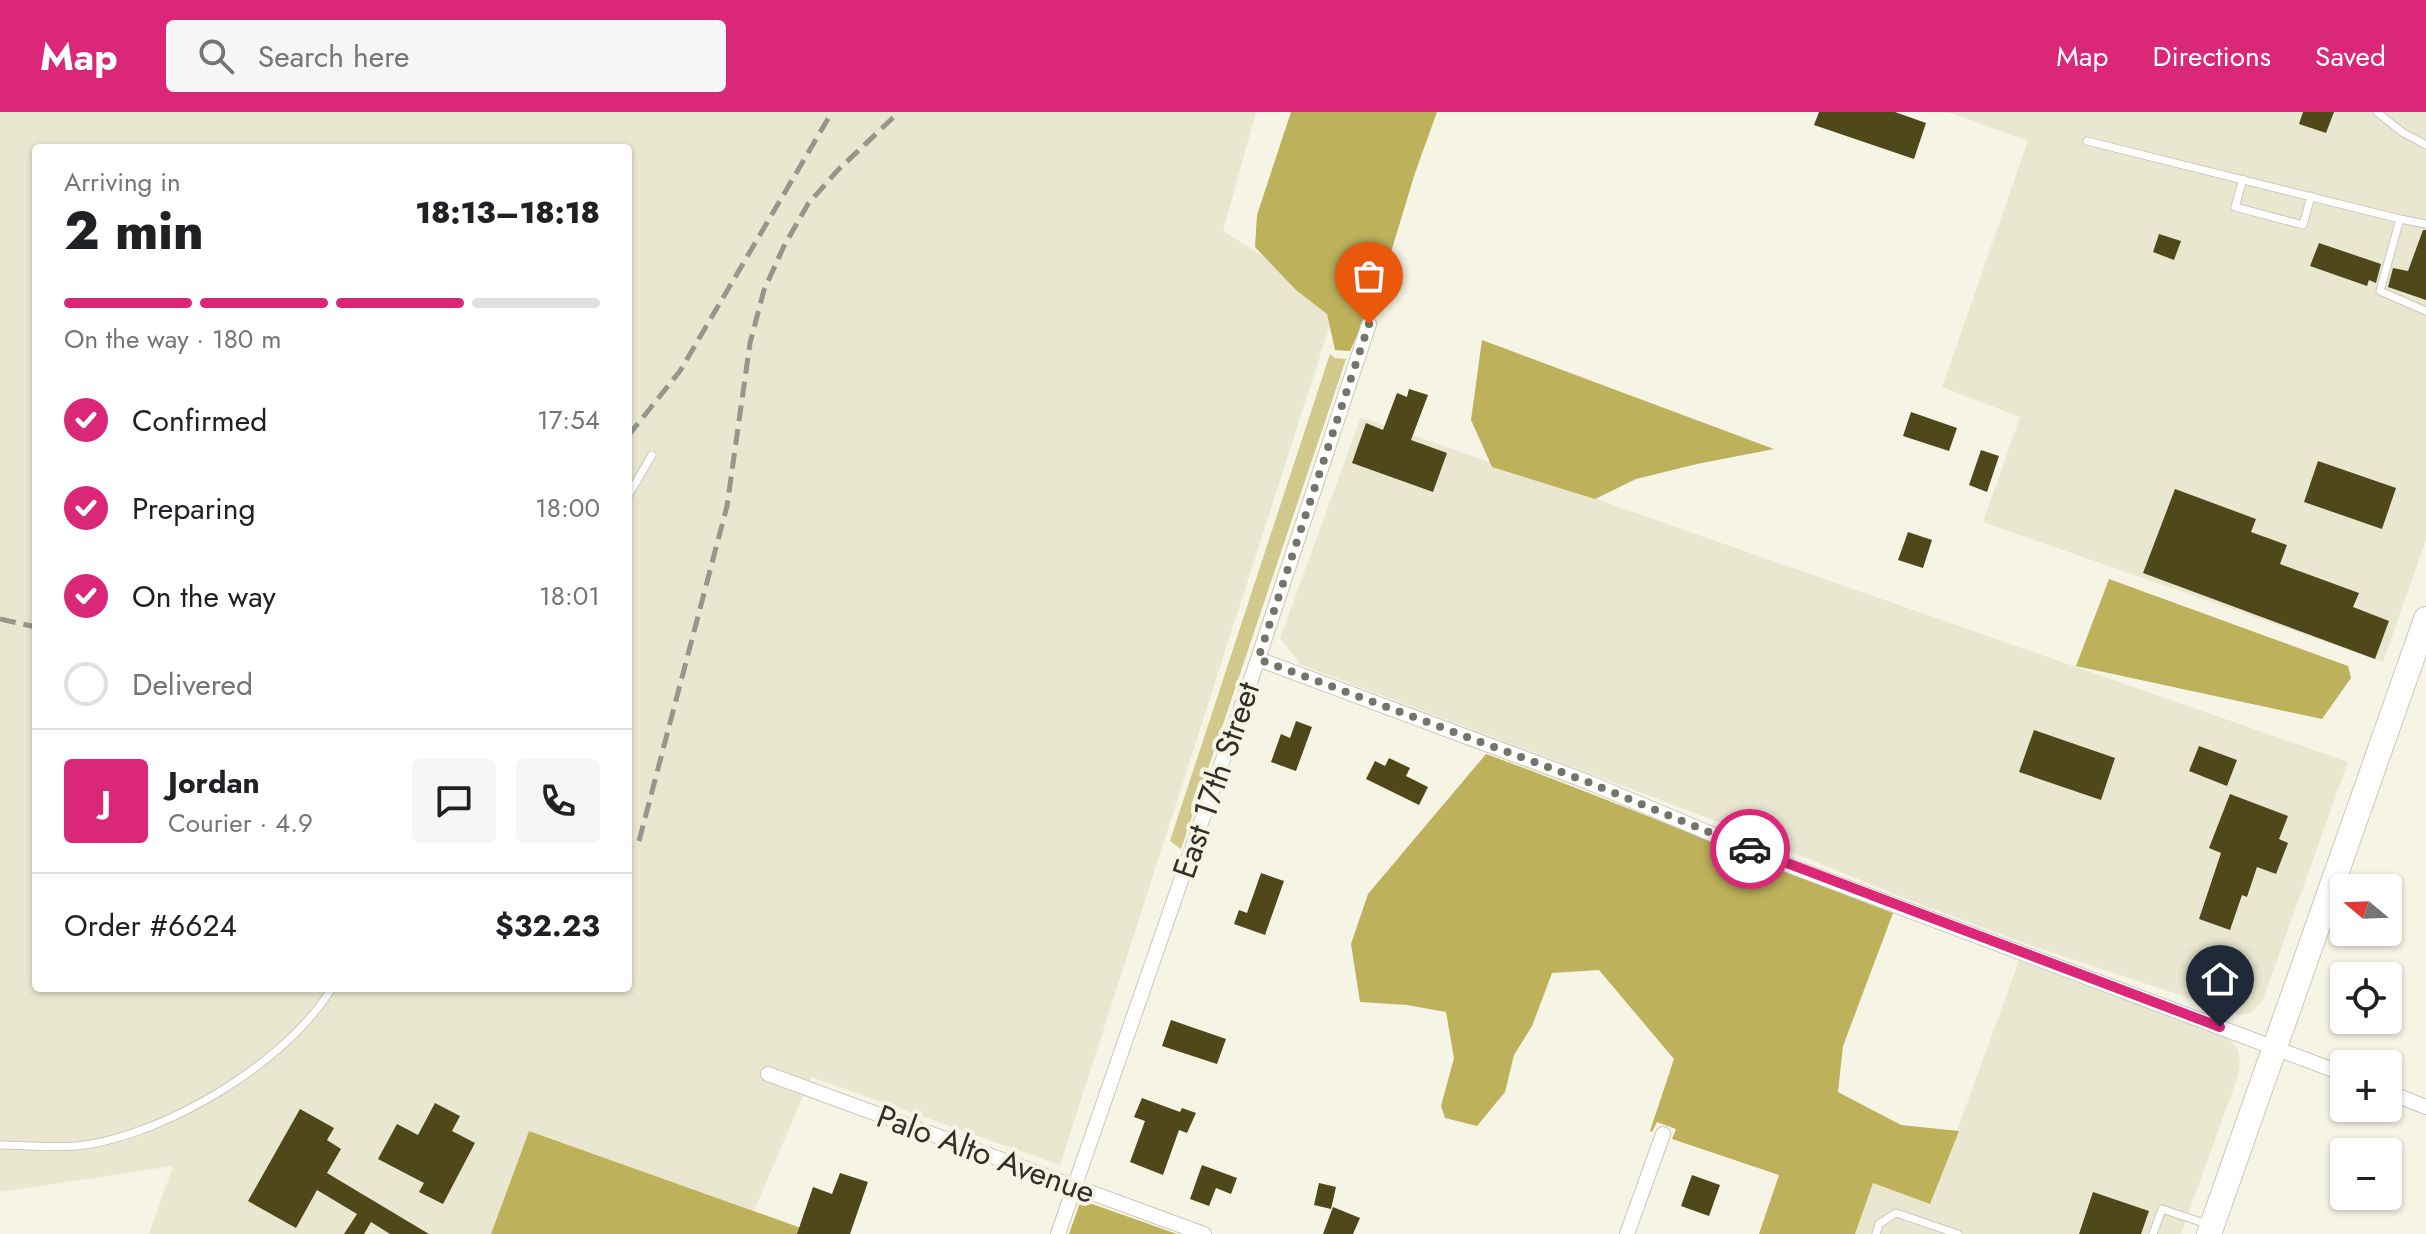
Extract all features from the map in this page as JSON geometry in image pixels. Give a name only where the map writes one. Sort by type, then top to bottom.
[{"type":"main road","points":[[2210,1230],[2426,619]]},
{"type":"street","name":"East 17th Street","points":[[1058,1234],[1258,659],[1369,324]]},
{"type":"street","points":[[1258,659],[1588,782],[1764,856],[2330,1069]]},
{"type":"street","name":"Palo Alto Avenue","points":[[768,1074],[1204,1234]]},
{"type":"street","points":[[2402,1098],[2426,1107]]},
{"type":"street","points":[[1627,1234],[1663,1134]]},
{"type":"lane","points":[[2377,112],[2402,132],[2426,145]]},
{"type":"lane","points":[[2087,141],[2426,224]]},
{"type":"lane","points":[[2243,179],[2235,207],[2303,225],[2311,196]]},
{"type":"lane","points":[[2400,219],[2380,291],[2426,311]]},
{"type":"lane","points":[[632,489],[652,455]]},
{"type":"lane","points":[[0,1145],[85,1145],[145,1129],[224,1090],[279,1050],[329,992]]},
{"type":"lane","points":[[2153,1234],[2162,1209],[2210,1230]]},
{"type":"lane","points":[[1876,1234],[1879,1224],[1896,1213],[1958,1234]]},
{"type":"shaded area","points":[[0,112],[1256,112],[1223,231],[1337,303],[1060,1165],[811,1077],[754,1211],[529,1131],[491,1234],[149,1234],[173,1166],[0,1192]]},
{"type":"shaded area","points":[[1291,112],[1437,112],[1384,275],[1350,351],[1335,350],[1327,314],[1296,290],[1255,247],[1257,215]]},
{"type":"shaded area","points":[[1948,112],[2426,112],[2426,540],[2383,662],[1983,522],[2020,417],[1942,387],[2028,141]]},
{"type":"shaded area","points":[[1482,340],[1774,449],[1636,479],[1595,499],[1492,467],[1471,420]]},
{"type":"shaded area","points":[[1330,354],[1346,359],[1181,849],[1170,841]]},
{"type":"shaded area","points":[[1361,417],[2348,762],[2262,1002],[2250,1013],[2240,1015],[2024,943],[1899,896],[1719,822],[1301,665],[1280,638]]},
{"type":"shaded area","points":[[2109,579],[2348,666],[2351,678],[2322,719],[2076,666]]},
{"type":"shaded area","points":[[1486,754],[1893,913],[1843,1046],[1838,1092],[1901,1125],[1959,1131],[1930,1204],[1873,1183],[1855,1234],[1759,1234],[1779,1175],[1672,1139],[1676,1129],[1657,1122],[1650,1131],[1674,1059],[1599,970],[1552,973],[1532,1026],[1514,1055],[1505,1092],[1477,1126],[1445,1118],[1441,1106],[1454,1058],[1446,1012],[1407,1005],[1360,1002],[1351,944],[1368,894]]},
{"type":"shaded area","points":[[2019,961],[2217,1033],[2230,1040],[2238,1050],[2238,1076],[2181,1234],[1855,1234],[1873,1183],[1930,1204]]},
{"type":"shaded area","points":[[529,1131],[818,1234],[491,1234]]},
{"type":"shaded area","points":[[1081,1200],[1177,1234],[1069,1234]]},
{"type":"building","points":[[1819,112],[1895,112],[1926,123],[1914,159],[1814,125]]},
{"type":"building","points":[[2303,112],[2334,112],[2326,133],[2299,124]]},
{"type":"building","points":[[2423,230],[2426,230],[2426,300],[2388,287],[2393,268],[2408,271]]},
{"type":"building","points":[[2159,234],[2181,241],[2174,260],[2153,252]]},
{"type":"building","points":[[2319,243],[2381,264],[2376,283],[2369,280],[2367,286],[2310,266]]},
{"type":"building","points":[[1409,389],[1428,395],[1411,440],[1447,453],[1433,492],[1352,463],[1366,423],[1383,430],[1397,393],[1407,397]]},
{"type":"building","points":[[1911,412],[1957,428],[1949,451],[1903,436]]},
{"type":"building","points":[[1981,450],[1999,456],[1987,492],[1969,485]]},
{"type":"building","points":[[2318,461],[2396,488],[2382,529],[2304,502]]},
{"type":"building","points":[[2175,489],[2256,519],[2251,532],[2287,545],[2280,564],[2359,593],[2353,607],[2389,621],[2375,659],[2143,573]]},
{"type":"building","points":[[1908,532],[1932,540],[1923,568],[1898,560]]},
{"type":"building","points":[[1296,721],[1312,727],[1296,771],[1271,762],[1281,734],[1290,738]]},
{"type":"building","points":[[2034,730],[2115,758],[2101,800],[2019,772]]},
{"type":"building","points":[[2199,746],[2237,760],[2227,786],[2189,771]]},
{"type":"building","points":[[1389,758],[1410,768],[1406,776],[1428,787],[1419,805],[1366,779],[1375,761],[1385,766]]},
{"type":"building","points":[[2230,794],[2288,816],[2279,839],[2288,843],[2276,874],[2257,867],[2247,897],[2242,895],[2230,930],[2199,919],[2221,853],[2209,848]]},
{"type":"building","points":[[1261,873],[1284,881],[1265,935],[1234,924],[1239,910],[1247,913]]},
{"type":"building","points":[[1171,1020],[1226,1039],[1217,1064],[1162,1046]]},
{"type":"building","points":[[1142,1098],[1180,1112],[1182,1108],[1196,1113],[1187,1133],[1179,1130],[1163,1175],[1130,1162],[1145,1121],[1134,1117]]},
{"type":"building","points":[[435,1103],[460,1116],[452,1131],[475,1143],[443,1204],[419,1192],[424,1183],[378,1159],[397,1124],[418,1135]]},
{"type":"building","points":[[300,1109],[334,1128],[327,1140],[341,1149],[327,1173],[429,1234],[390,1234],[371,1222],[364,1234],[344,1234],[357,1214],[317,1190],[296,1228],[248,1201]]},
{"type":"building","points":[[1202,1165],[1237,1178],[1231,1194],[1216,1188],[1209,1206],[1190,1199]]},
{"type":"building","points":[[840,1173],[868,1182],[850,1234],[797,1234],[813,1187],[832,1194]]},
{"type":"building","points":[[1692,1175],[1720,1185],[1709,1216],[1681,1206]]},
{"type":"building","points":[[1319,1183],[1336,1187],[1331,1209],[1314,1205]]},
{"type":"building","points":[[2093,1192],[2149,1211],[2141,1234],[2079,1234]]},
{"type":"building","points":[[1333,1207],[1360,1218],[1353,1234],[1323,1234]]},
{"type":"railway","points":[[632,431],[680,371],[832,112]]},
{"type":"railway","points":[[639,841],[727,506],[750,343],[764,290],[808,204],[837,171],[899,112]]},
{"type":"railway","points":[[0,619],[32,626]]},
{"type":"way so far","points":[[1369,324],[1258,659],[1588,782],[1750,849]]},
{"type":"route","points":[[1750,849],[2220,1027]]}]
